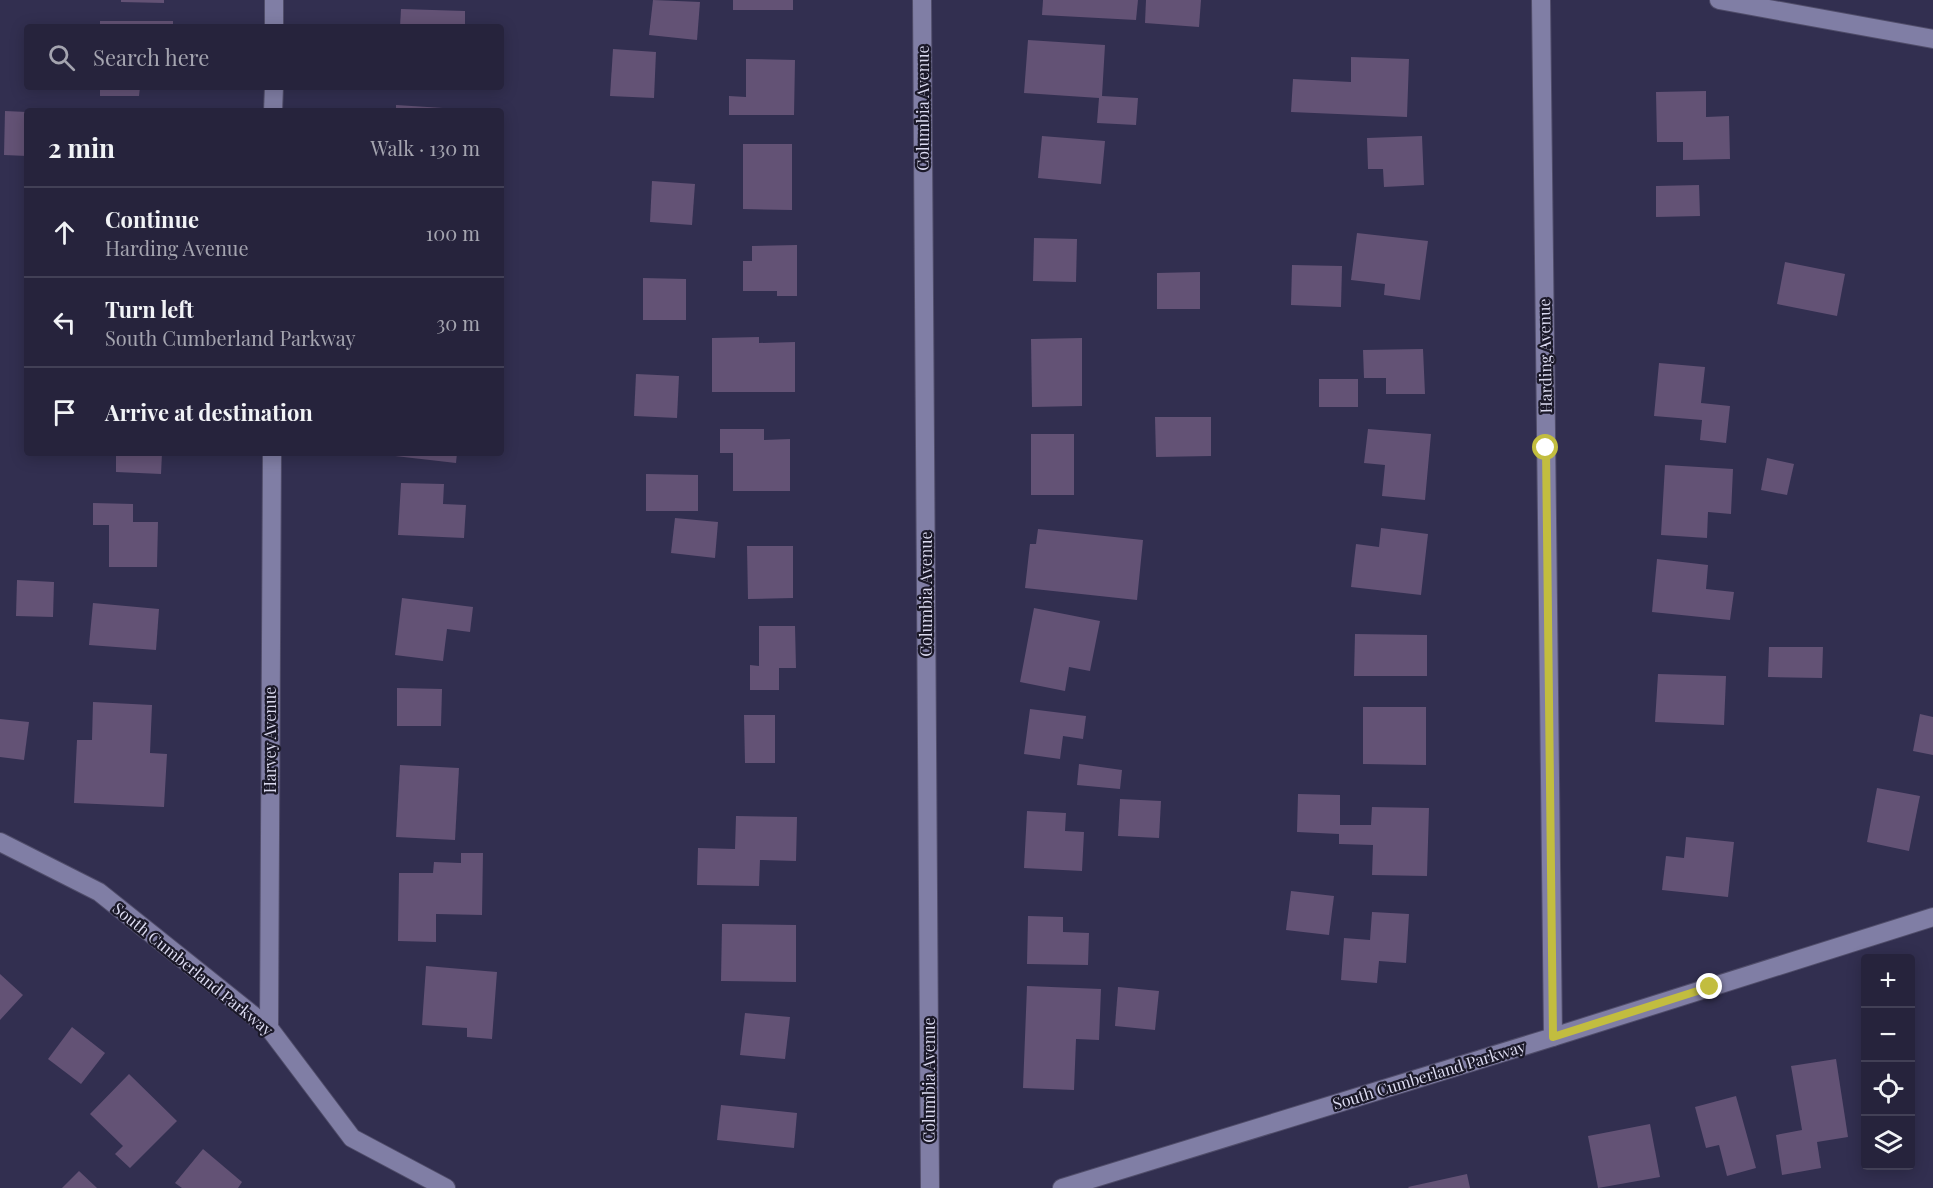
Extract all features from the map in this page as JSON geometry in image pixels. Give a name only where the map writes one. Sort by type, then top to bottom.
[{"type":"street","points":[[274,0],[274,24]]},
{"type":"street","name":"Columbia Avenue","points":[[922,0],[930,1188]]},
{"type":"street","name":"Harding Avenue","points":[[1541,0],[1553,1037]]},
{"type":"street","points":[[1719,0],[1933,39]]},
{"type":"street","points":[[273,90],[273,108]]},
{"type":"street","name":"Harvey Avenue","points":[[269,1028],[272,456]]},
{"type":"street","name":"South Cumberland Parkway","points":[[0,842],[99,892],[269,1028],[352,1138],[446,1188]]},
{"type":"street","name":"South Cumberland Parkway","points":[[1062,1188],[1933,917]]},
{"type":"building","points":[[121,0],[164,0],[164,3],[121,2]]},
{"type":"building","points":[[653,0],[700,2],[697,40],[649,35]]},
{"type":"building","points":[[733,0],[793,0],[793,10],[733,10]]},
{"type":"building","points":[[1043,0],[1138,0],[1136,20],[1042,15]]},
{"type":"building","points":[[1146,0],[1201,0],[1199,27],[1145,23]]},
{"type":"building","points":[[401,9],[465,11],[465,24],[400,24]]},
{"type":"building","points":[[100,21],[173,21],[173,24],[100,24]]},
{"type":"building","points":[[1028,40],[1105,45],[1102,96],[1138,98],[1136,125],[1097,123],[1099,98],[1024,93]]},
{"type":"building","points":[[613,49],[656,52],[654,98],[610,96]]},
{"type":"building","points":[[1351,57],[1409,59],[1407,117],[1291,112],[1293,79],[1351,82]]},
{"type":"building","points":[[746,59],[795,60],[794,115],[729,115],[729,96],[746,97]]},
{"type":"building","points":[[100,90],[140,90],[139,96],[100,96]]},
{"type":"building","points":[[1706,91],[1706,117],[1729,116],[1730,159],[1683,160],[1683,142],[1657,142],[1656,92]]},
{"type":"building","points":[[396,105],[443,108],[396,108]]},
{"type":"building","points":[[5,111],[24,112],[24,156],[4,155]]},
{"type":"building","points":[[1042,136],[1105,141],[1101,184],[1038,178]]},
{"type":"building","points":[[1422,136],[1424,185],[1384,187],[1383,169],[1368,169],[1367,138]]},
{"type":"building","points":[[743,144],[792,144],[792,210],[743,209]]},
{"type":"building","points":[[652,181],[695,184],[692,225],[650,222]]},
{"type":"building","points":[[1699,185],[1700,216],[1656,217],[1656,186]]},
{"type":"building","points":[[1357,233],[1428,241],[1420,300],[1384,295],[1385,284],[1351,280]]},
{"type":"building","points":[[1034,238],[1077,239],[1076,282],[1033,281]]},
{"type":"building","points":[[797,245],[797,296],[777,296],[777,291],[743,291],[743,261],[752,261],[752,246]]},
{"type":"building","points":[[1785,262],[1845,274],[1837,316],[1777,304]]},
{"type":"building","points":[[1292,265],[1342,266],[1341,307],[1291,305]]},
{"type":"building","points":[[1200,272],[1200,309],[1157,309],[1157,273]]},
{"type":"building","points":[[643,278],[686,279],[686,320],[643,320]]},
{"type":"building","points":[[759,337],[759,343],[795,342],[795,392],[712,392],[712,338]]},
{"type":"building","points":[[1082,338],[1082,406],[1032,407],[1031,339]]},
{"type":"building","points":[[1423,349],[1425,394],[1386,394],[1386,378],[1364,378],[1363,350]]},
{"type":"building","points":[[1659,363],[1705,367],[1701,403],[1730,406],[1726,443],[1700,440],[1702,420],[1654,416]]},
{"type":"building","points":[[636,374],[679,376],[677,418],[634,416]]},
{"type":"building","points":[[1319,379],[1358,379],[1358,407],[1319,407]]},
{"type":"building","points":[[1155,417],[1211,417],[1211,456],[1156,457]]},
{"type":"building","points":[[720,429],[764,429],[764,440],[790,439],[790,491],[733,491],[733,453],[720,453]]},
{"type":"building","points":[[1368,429],[1431,434],[1425,500],[1382,496],[1385,465],[1364,463]]},
{"type":"building","points":[[1031,434],[1074,434],[1074,495],[1031,495]]},
{"type":"building","points":[[116,456],[162,456],[161,474],[116,472]]},
{"type":"building","points":[[395,456],[457,456],[456,463]]},
{"type":"building","points":[[1767,458],[1794,464],[1787,495],[1761,490]]},
{"type":"building","points":[[1665,465],[1733,469],[1731,514],[1708,512],[1707,538],[1661,535]]},
{"type":"building","points":[[646,474],[698,475],[698,511],[646,511]]},
{"type":"building","points":[[401,483],[444,484],[443,504],[466,505],[464,538],[398,535]]},
{"type":"building","points":[[93,503],[133,504],[133,522],[158,522],[157,567],[109,567],[109,525],[93,525]]},
{"type":"building","points":[[675,518],[718,522],[715,558],[671,553]]},
{"type":"building","points":[[1381,528],[1428,534],[1421,595],[1351,587],[1356,544],[1379,547]]},
{"type":"building","points":[[1038,529],[1143,540],[1137,600],[1025,588],[1030,544],[1036,544]]},
{"type":"building","points":[[747,546],[793,546],[793,598],[748,599]]},
{"type":"building","points":[[1657,559],[1708,565],[1706,589],[1734,592],[1730,620],[1652,612]]},
{"type":"building","points":[[17,580],[54,582],[53,617],[16,616]]},
{"type":"building","points":[[402,598],[473,607],[470,632],[447,629],[443,661],[395,655]]},
{"type":"building","points":[[93,603],[159,609],[156,650],[89,645]]},
{"type":"building","points":[[1034,608],[1100,621],[1090,671],[1069,667],[1065,691],[1020,682]]},
{"type":"building","points":[[759,626],[795,626],[796,668],[779,668],[779,690],[750,690],[750,665],[759,666]]},
{"type":"building","points":[[1355,634],[1427,635],[1427,676],[1354,676]]},
{"type":"building","points":[[1769,647],[1823,647],[1822,678],[1768,677]]},
{"type":"building","points":[[1658,674],[1726,676],[1724,725],[1655,722]]},
{"type":"building","points":[[397,688],[442,689],[441,726],[397,726]]},
{"type":"building","points":[[93,702],[152,705],[150,753],[167,754],[164,807],[74,803],[77,740],[92,740]]},
{"type":"building","points":[[1363,707],[1426,707],[1426,765],[1363,764]]},
{"type":"building","points":[[1030,709],[1086,716],[1083,739],[1063,736],[1060,759],[1024,754]]},
{"type":"building","points":[[1920,714],[1933,717],[1933,755],[1913,751]]},
{"type":"building","points":[[744,715],[775,715],[775,763],[745,763]]},
{"type":"building","points":[[0,719],[29,722],[24,760],[0,757]]},
{"type":"building","points":[[1079,764],[1122,770],[1120,789],[1077,785]]},
{"type":"building","points":[[400,765],[459,768],[455,840],[396,837]]},
{"type":"building","points":[[1877,788],[1920,796],[1909,851],[1867,842]]},
{"type":"building","points":[[1298,794],[1340,795],[1340,825],[1371,825],[1372,807],[1429,808],[1427,876],[1372,875],[1373,845],[1339,844],[1339,834],[1297,832]]},
{"type":"building","points":[[1120,799],[1161,801],[1159,838],[1118,836]]},
{"type":"building","points":[[1027,811],[1066,813],[1065,831],[1084,832],[1082,871],[1024,868]]},
{"type":"building","points":[[736,816],[797,817],[796,861],[760,860],[759,886],[697,885],[698,848],[735,849]]},
{"type":"building","points":[[1686,837],[1734,842],[1728,897],[1662,890],[1666,856],[1684,858]]},
{"type":"building","points":[[461,853],[483,853],[482,915],[436,914],[436,942],[398,941],[399,873],[433,873],[434,862],[461,863]]},
{"type":"building","points":[[1291,891],[1334,896],[1329,935],[1286,930]]},
{"type":"building","points":[[1372,912],[1409,914],[1406,963],[1379,961],[1377,983],[1341,980],[1344,938],[1370,940]]},
{"type":"building","points":[[1028,916],[1063,917],[1063,932],[1089,933],[1088,965],[1027,964]]},
{"type":"building","points":[[722,924],[796,925],[796,982],[721,981]]},
{"type":"building","points":[[426,966],[497,972],[492,1039],[467,1037],[467,1028],[422,1025]]},
{"type":"building","points":[[0,974],[23,995],[0,1020]]},
{"type":"building","points":[[1027,986],[1101,989],[1099,1040],[1076,1039],[1074,1090],[1023,1088]]},
{"type":"building","points":[[1118,987],[1159,991],[1155,1030],[1115,1026]]},
{"type":"building","points":[[745,1013],[790,1017],[785,1059],[740,1055]]},
{"type":"building","points":[[72,1027],[105,1053],[81,1084],[48,1059]]},
{"type":"building","points":[[1836,1059],[1848,1137],[1817,1142],[1821,1168],[1782,1175],[1776,1135],[1802,1130],[1791,1066]]},
{"type":"building","points":[[129,1074],[177,1121],[130,1168],[115,1154],[123,1146],[90,1114]]},
{"type":"building","points":[[1736,1096],[1756,1168],[1727,1176],[1719,1145],[1706,1148],[1695,1107]]},
{"type":"building","points":[[721,1105],[797,1113],[794,1148],[717,1140]]},
{"type":"building","points":[[1650,1124],[1660,1177],[1598,1188],[1588,1136]]},
{"type":"building","points":[[203,1149],[242,1182],[238,1188],[182,1188],[175,1183]]},
{"type":"building","points":[[79,1171],[97,1188],[62,1188]]},
{"type":"building","points":[[1467,1174],[1470,1188],[1408,1187]]},
{"type":"route","points":[[1546,448],[1553,1037],[1710,987]]}]
